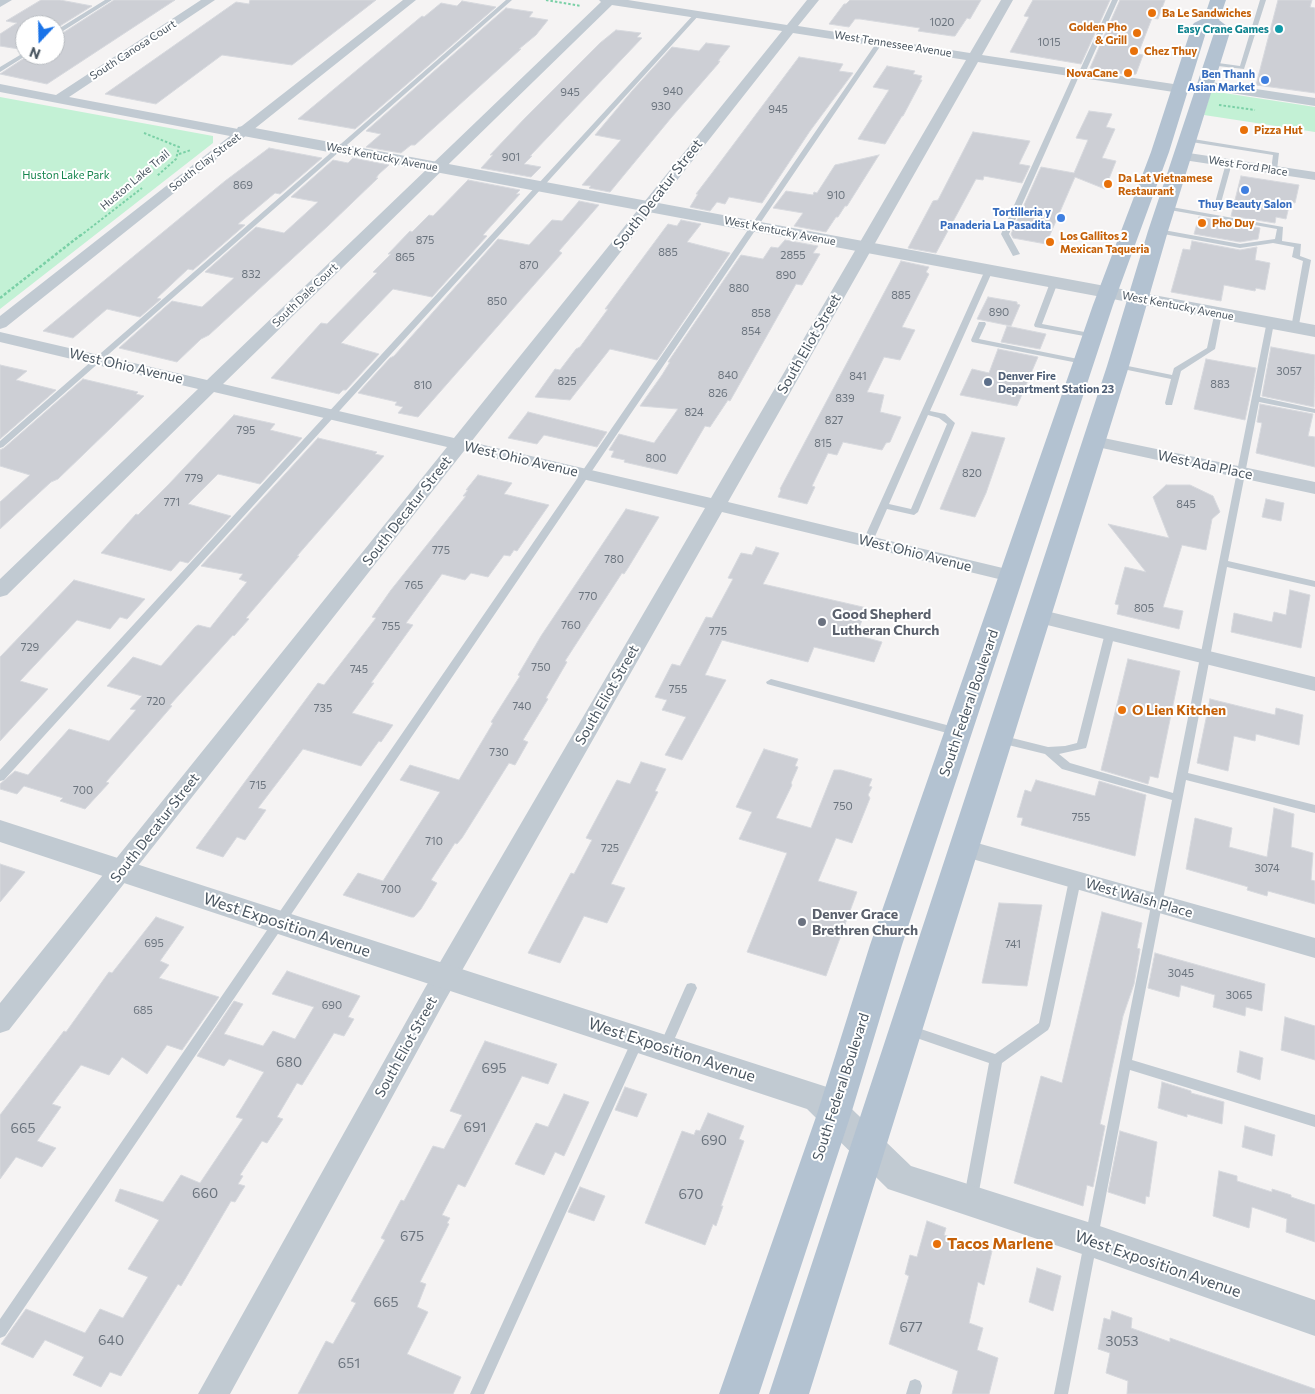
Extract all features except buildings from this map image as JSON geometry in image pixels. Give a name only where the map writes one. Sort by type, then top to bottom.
[{"type":"main road","name":"South Federal Boulevard","points":[[739,1394],[834,1114],[886,945],[1107,292],[1160,152],[1200,26],[1212,20],[1218,0]]},
{"type":"main road","points":[[788,1394],[1118,366],[1158,231],[1223,29],[1212,20]]},
{"type":"street","points":[[0,3],[6,0]]},
{"type":"street","name":"South Canosa Court","points":[[58,99],[209,0]]},
{"type":"street","name":"South Clay Street","points":[[0,324],[410,0]]},
{"type":"street","name":"West Tennessee Avenue","points":[[608,0],[1180,88]]},
{"type":"street","name":"South Dale Court","points":[[0,590],[608,0]]},
{"type":"street","name":"South Decatur Street","points":[[0,1022],[813,0]]},
{"type":"street","name":"South Eliot Street","points":[[213,1394],[446,977],[1007,0]]},
{"type":"street","points":[[1204,85],[1315,102]]},
{"type":"street","name":"West Kentucky Avenue","points":[[0,88],[540,186],[1315,331]]},
{"type":"street","name":"West Ford Place","points":[[1184,148],[1229,163],[1315,176]]},
{"type":"street","name":"West Ohio Avenue","points":[[0,337],[460,444],[1011,576]]},
{"type":"street","name":"West Ada Place","points":[[1094,441],[1315,488]]},
{"type":"street","points":[[1038,616],[1315,684]]},
{"type":"street","name":"West Exposition Avenue","points":[[0,831],[818,1098],[900,1178],[1091,1240],[1315,1318]]},
{"type":"street","name":"West Walsh Place","points":[[963,848],[1315,948]]},
{"type":"lane","points":[[65,28],[109,0]]},
{"type":"lane","points":[[0,445],[509,0]]},
{"type":"lane","points":[[1016,254],[1004,234],[1115,0]]},
{"type":"lane","points":[[1211,64],[1242,68],[1263,0]]},
{"type":"lane","points":[[0,777],[697,14]]},
{"type":"lane","points":[[0,1332],[880,42]]},
{"type":"lane","points":[[0,70],[15,60]]},
{"type":"lane","points":[[1184,148],[1277,154],[1274,170]]},
{"type":"lane","points":[[1216,210],[1229,163]]},
{"type":"lane","points":[[1166,208],[1281,228],[1278,242]]},
{"type":"lane","points":[[1158,231],[1240,246],[1278,242],[1298,246],[1296,257],[1307,260],[1295,328]]},
{"type":"lane","points":[[868,541],[990,270]]},
{"type":"lane","points":[[1054,282],[1038,325],[1092,336]]},
{"type":"lane","points":[[1169,403],[1177,370],[1211,349],[1218,313]]},
{"type":"lane","points":[[1061,1394],[1270,323]]},
{"type":"lane","points":[[975,340],[982,324]]},
{"type":"lane","points":[[959,337],[1083,362]]},
{"type":"lane","points":[[1118,366],[1175,378]]},
{"type":"lane","points":[[1255,399],[1315,411]]},
{"type":"lane","points":[[884,506],[914,512],[952,423],[942,416],[926,412]]},
{"type":"lane","points":[[1223,563],[1315,584]]},
{"type":"lane","points":[[998,738],[1048,751],[1065,750],[1082,745],[1110,633]]},
{"type":"lane","points":[[771,682],[959,732]]},
{"type":"lane","points":[[1048,751],[1066,766],[1177,798]]},
{"type":"lane","points":[[1182,774],[1315,809]]},
{"type":"lane","points":[[970,1201],[996,1060],[1044,1026],[1075,880]]},
{"type":"lane","points":[[477,1394],[652,1044],[691,988]]},
{"type":"lane","points":[[905,1029],[996,1060]]},
{"type":"lane","points":[[1126,1063],[1315,1121]]},
{"type":"path","points":[[546,0],[584,7]]},
{"type":"path","name":"Huston Lake Trail","points":[[142,133],[158,137],[179,146],[176,159],[151,181]]},
{"type":"path","name":"Huston Lake Trail","points":[[0,298],[143,187]]},
{"type":"green space","points":[[1211,91],[1315,107],[1315,132],[1204,115]]},
{"type":"green space","name":"Huston Lake Park","points":[[0,97],[213,136],[213,143],[0,309]]},
{"type":"place","name":"Ba Le Sandwiches","points":[[1152,13]]},
{"type":"place","name":"Easy Crane Games","points":[[1279,29]]},
{"type":"place","name":"Golden Pho & Grill","points":[[1137,33]]},
{"type":"place","name":"Chez Thuy","points":[[1134,51]]},
{"type":"place","name":"NovaCane","points":[[1128,73]]},
{"type":"place","name":"Ben Thanh Asian Market","points":[[1265,80]]},
{"type":"place","name":"Pizza Hut","points":[[1244,130]]},
{"type":"place","name":"Da Lat Vietnamese Restaurant","points":[[1108,184]]},
{"type":"place","name":"Thuy Beauty Salon","points":[[1245,190]]},
{"type":"place","name":"Tortilleria y Panaderia La Pasadita","points":[[1061,218]]},
{"type":"place","name":"Pho Duy","points":[[1202,223]]},
{"type":"place","name":"Los Gallitos 2 Mexican Taqueria","points":[[1050,242]]},
{"type":"place","name":"Denver Fire Department Station 23","points":[[988,382]]},
{"type":"place","name":"Good Shepherd Lutheran Church","points":[[822,622]]},
{"type":"place","name":"O Lien Kitchen","points":[[1122,710]]},
{"type":"place","name":"Denver Grace Brethren Church","points":[[802,922]]},
{"type":"place","name":"Tacos Marlene","points":[[937,1244]]}]
